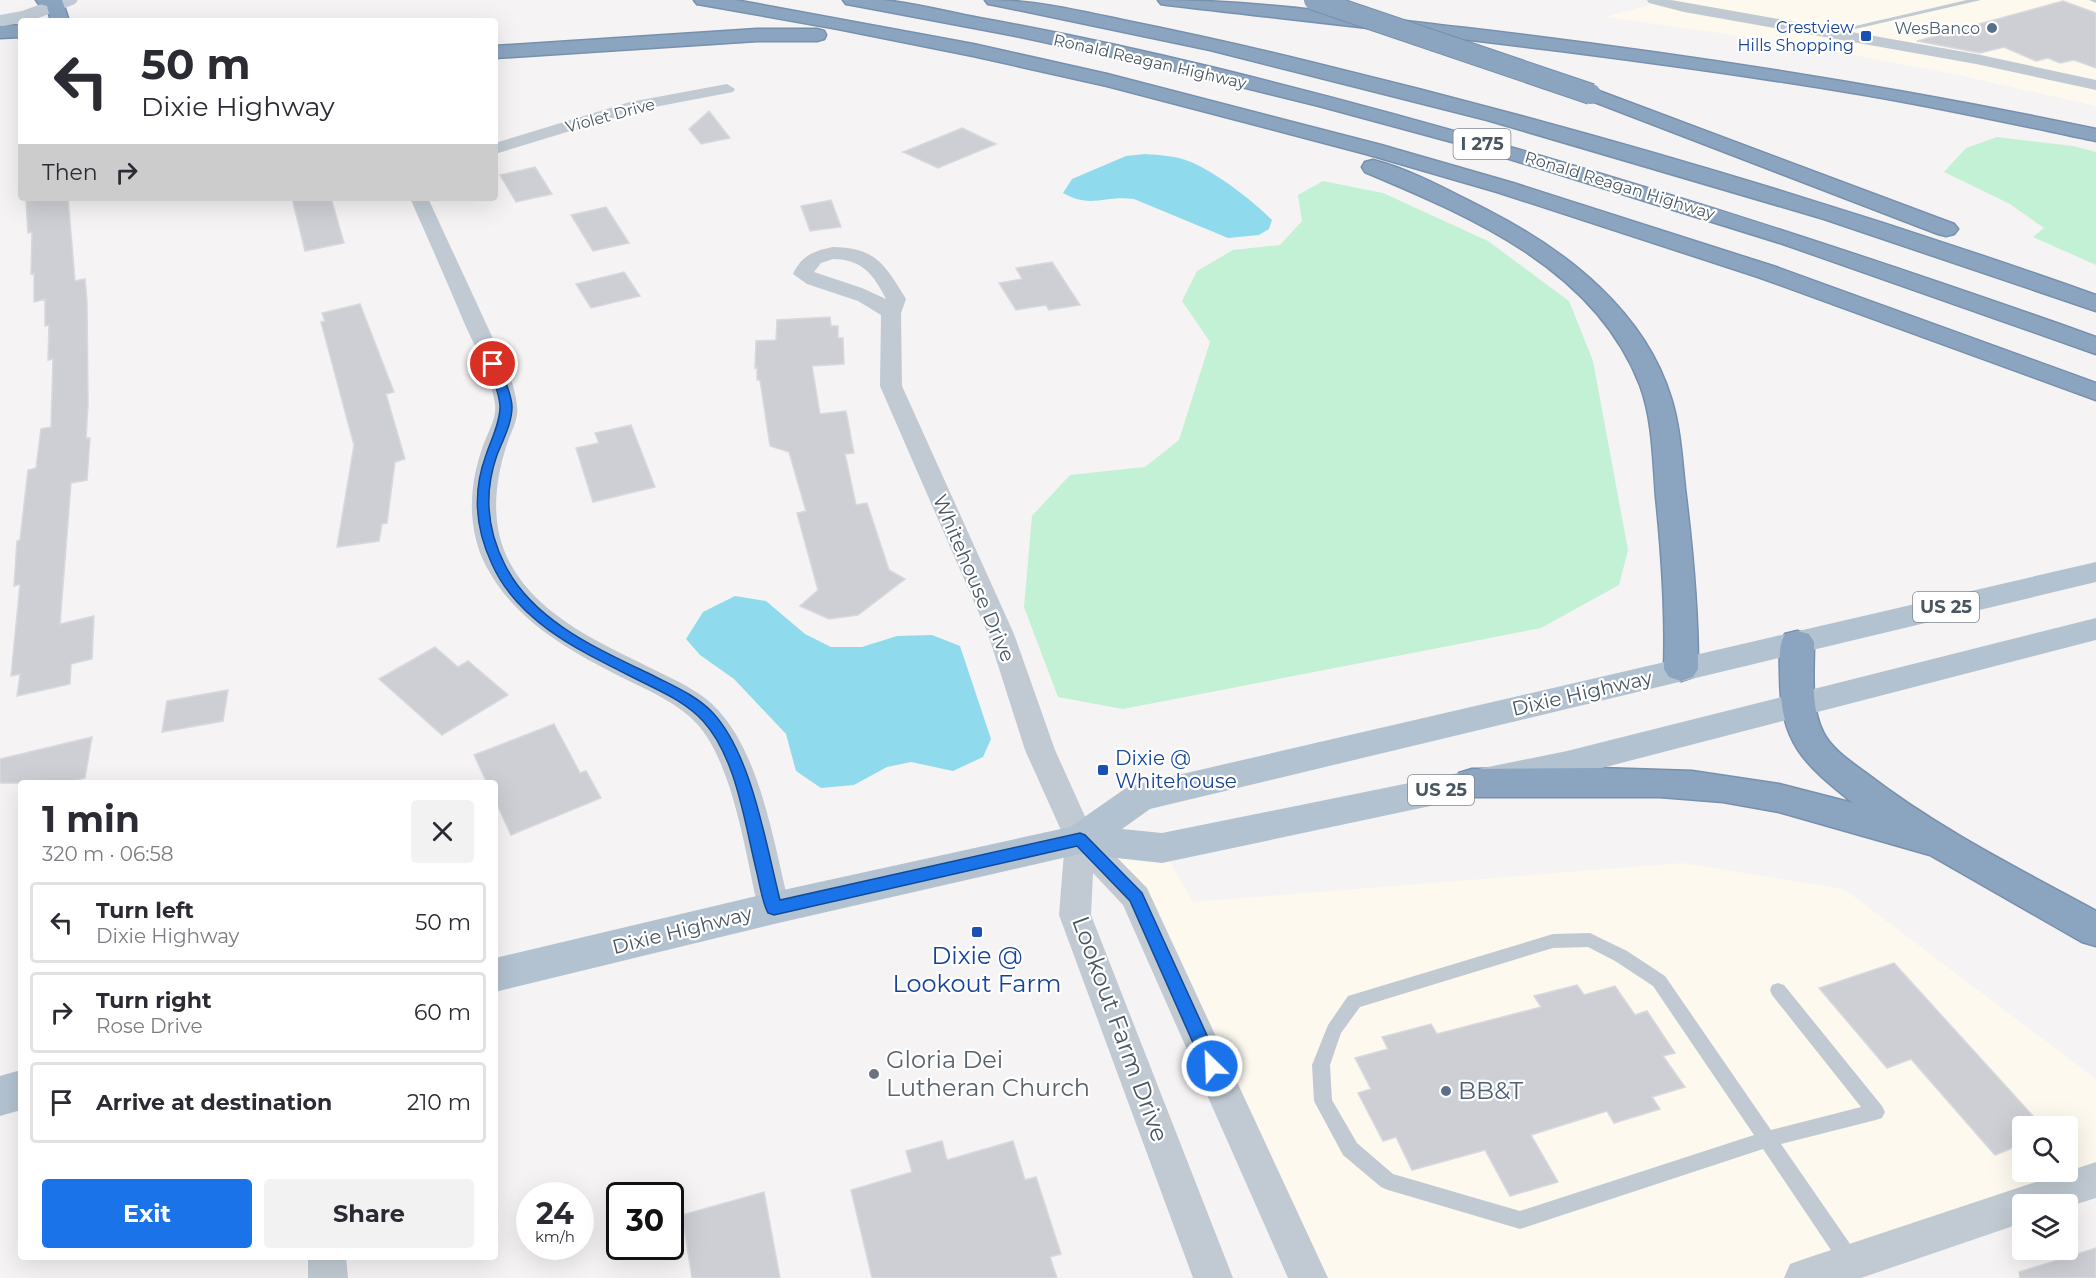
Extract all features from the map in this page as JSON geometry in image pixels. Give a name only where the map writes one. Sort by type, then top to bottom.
[{"type":"highway","points":[[703,0],[972,49],[1235,112],[1435,167],[1767,272],[2090,391]]},
{"type":"highway","name":"Ronald Reagan Highway","points":[[852,0],[984,24],[1122,53],[1408,124],[1689,206],[1979,303],[2096,345]]},
{"type":"highway","name":"Ronald Reagan Highway","points":[[994,0],[1240,51],[1455,104],[1725,180],[2030,279],[2096,303]]},
{"type":"highway","points":[[1167,0],[1706,64],[1910,98],[2096,135]]},
{"type":"highway","points":[[1314,0],[1591,94],[2096,286]]},
{"type":"highway","points":[[0,32],[18,31]]},
{"type":"highway","points":[[498,52],[798,34],[860,36],[972,49]]},
{"type":"highway","points":[[1235,112],[1408,182],[1503,227],[1542,252],[1587,287],[1612,316],[1641,357],[1654,386],[1663,420],[1680,567],[1681,669]]},
{"type":"highway","points":[[1797,642],[1799,706],[1807,735],[1818,753],[1872,799],[1948,846],[2096,930]]},
{"type":"highway","points":[[1472,783],[1592,782],[1724,788],[1782,799],[1948,846]]},
{"type":"main road","points":[[0,8],[20,4],[57,6]]},
{"type":"main road","points":[[0,21],[57,6]]},
{"type":"main road","name":"Dixie Highway","points":[[1080,839],[1139,798],[2096,572]]},
{"type":"main road","name":"Dixie Highway","points":[[498,974],[774,908],[1080,839],[1162,848],[1567,764],[2096,629]]},
{"type":"main road","points":[[0,1096],[18,1091]]},
{"type":"street","points":[[1654,0],[1684,8],[1976,59],[2096,85]]},
{"type":"street","name":"Violet Drive","points":[[498,148],[636,106],[727,89]]},
{"type":"street","points":[[420,201],[493,364],[506,405],[505,418],[486,470],[482,516],[486,536],[499,567],[520,597],[557,630],[591,651],[683,696],[708,717],[729,748],[744,791],[774,908]]},
{"type":"street","name":"Whitehouse Drive","points":[[891,313],[891,386],[1001,634],[1040,750],[1080,839]]},
{"type":"street","points":[[1080,839],[1136,897],[1308,1278]]},
{"type":"street","name":"Lookout Farm Drive","points":[[1080,839],[1075,915],[1213,1278]]},
{"type":"street","points":[[2055,1194],[2096,1180]]},
{"type":"street","points":[[1804,1278],[2012,1208]]},
{"type":"street","points":[[327,1260],[328,1278]]},
{"type":"lane","points":[[1829,33],[1977,0]]},
{"type":"lane","points":[[1778,990],[1876,1112],[1767,1139],[1520,1220],[1389,1180],[1350,1149],[1323,1101],[1321,1065],[1334,1030],[1354,1001],[1553,940],[1590,940],[1621,956],[1659,981],[1767,1139],[1851,1261]]},
{"type":"shaded area","points":[[1652,0],[2096,0],[2096,106],[1958,75],[1791,43],[1605,17],[1649,5]]},
{"type":"shaded area","points":[[1080,839],[1162,848],[1193,902],[1682,863],[1844,889],[2096,1079],[2096,1180],[2054,1194],[2012,1194],[2012,1208],[1804,1278],[1308,1278],[1136,897]]},
{"type":"green space","points":[[1997,137],[2073,146],[2096,152],[2096,265],[2033,237],[2044,228],[2010,204],[1944,172],[1966,148]]},
{"type":"green space","points":[[1323,181],[1383,193],[1488,241],[1569,301],[1593,361],[1628,550],[1619,585],[1541,628],[1123,709],[1058,697],[1024,607],[1032,516],[1070,475],[1145,467],[1179,440],[1210,342],[1182,301],[1197,271],[1233,250],[1280,245],[1302,221],[1298,195]]},
{"type":"water","points":[[1145,154],[1180,158],[1212,173],[1245,196],[1272,220],[1269,229],[1259,235],[1228,238],[1134,199],[1090,201],[1073,198],[1063,193],[1072,179],[1126,156]]},
{"type":"water","points":[[735,596],[766,601],[805,634],[831,647],[862,647],[897,636],[932,635],[960,646],[991,739],[983,757],[953,771],[911,762],[887,767],[854,785],[821,788],[796,771],[786,734],[734,679],[700,655],[686,639],[703,612]]},
{"type":"building","points":[[2063,1],[2096,13],[2096,68],[2074,60],[2060,63],[2048,58],[2036,61],[2004,47],[1980,53],[1917,41]]},
{"type":"building","points":[[709,111],[730,138],[701,144],[689,129]]},
{"type":"building","points":[[962,128],[996,144],[938,168],[903,152]]},
{"type":"building","points":[[535,167],[552,194],[516,202],[500,175]]},
{"type":"building","points":[[831,200],[841,227],[810,231],[801,206]]},
{"type":"building","points":[[26,201],[68,201],[75,281],[85,279],[88,404],[86,438],[90,438],[87,480],[71,483],[60,624],[94,616],[92,659],[71,664],[70,684],[17,696],[20,674],[11,676],[20,584],[14,586],[17,541],[20,540],[28,470],[36,468],[41,429],[51,427],[53,359],[48,360],[49,325],[45,326],[45,299],[34,302],[34,273],[31,274],[32,232],[28,233]]},
{"type":"building","points":[[293,201],[332,201],[344,243],[305,251]]},
{"type":"building","points":[[606,207],[629,243],[593,251],[571,215]]},
{"type":"building","points":[[1052,262],[1080,305],[1049,310],[1046,305],[1016,310],[999,283],[1022,279],[1016,268]]},
{"type":"building","points":[[624,272],[640,296],[591,308],[576,284]]},
{"type":"building","points":[[360,304],[394,392],[386,394],[405,459],[395,462],[387,523],[382,524],[379,541],[337,547],[354,445],[321,322],[325,321],[322,313]]},
{"type":"building","points":[[830,317],[831,326],[838,326],[838,338],[843,338],[844,364],[812,366],[820,414],[846,411],[854,453],[845,454],[856,505],[867,503],[889,570],[905,579],[858,615],[829,619],[800,606],[818,590],[797,513],[806,511],[789,452],[770,446],[760,380],[757,380],[757,367],[755,368],[756,341],[776,340],[777,320]]},
{"type":"building","points":[[631,425],[655,487],[593,502],[576,448],[599,443],[595,433]]},
{"type":"building","points":[[435,647],[458,667],[468,661],[508,695],[442,735],[379,679]]},
{"type":"building","points":[[228,690],[223,721],[162,732],[167,701]]},
{"type":"building","points":[[554,724],[580,773],[586,771],[601,798],[511,835],[498,807],[498,780],[486,780],[474,755]]},
{"type":"building","points":[[92,737],[85,778],[78,780],[18,780],[18,783],[0,783],[0,759]]},
{"type":"building","points":[[1894,963],[2033,1116],[2012,1116],[2012,1148],[1995,1155],[1911,1059],[1887,1068],[1819,988]]},
{"type":"building","name":"BB&T","points":[[1577,985],[1584,995],[1615,986],[1635,1015],[1647,1011],[1675,1053],[1663,1056],[1685,1087],[1652,1097],[1660,1109],[1614,1123],[1607,1111],[1531,1135],[1558,1182],[1510,1196],[1485,1150],[1412,1170],[1396,1137],[1383,1141],[1358,1093],[1371,1089],[1355,1058],[1388,1049],[1382,1037],[1431,1024],[1437,1034],[1541,1007],[1534,996]]},
{"type":"building","name":"Gloria Dei Lutheran Church","points":[[942,1141],[947,1160],[1013,1141],[1025,1180],[1036,1177],[1061,1254],[1050,1257],[1057,1278],[872,1278],[851,1190],[912,1172],[906,1151]]},
{"type":"building","points":[[764,1192],[780,1278],[692,1278],[684,1214]]},
{"type":"building","points":[[2096,1248],[2096,1278],[2020,1278],[2019,1272],[2058,1260],[2078,1260],[2078,1254]]},
{"type":"place","name":"WesBanco","points":[[1992,28]]},
{"type":"place","name":"Crestview Hills Shopping","points":[[1866,36]]},
{"type":"place","name":"Dixie @ Whitehouse","points":[[1103,770]]},
{"type":"place","name":"Dixie @ Lookout Farm","points":[[977,932]]},
{"type":"place","name":"Gloria Dei Lutheran Church","points":[[874,1074]]},
{"type":"place","name":"BB&T","points":[[1446,1091]]},
{"type":"route","points":[[493,364],[506,405],[505,418],[486,470],[482,516],[486,536],[499,567],[520,597],[557,630],[591,651],[683,696],[708,717],[729,748],[744,791],[774,908],[1080,839],[1136,897],[1212,1066]]}]
